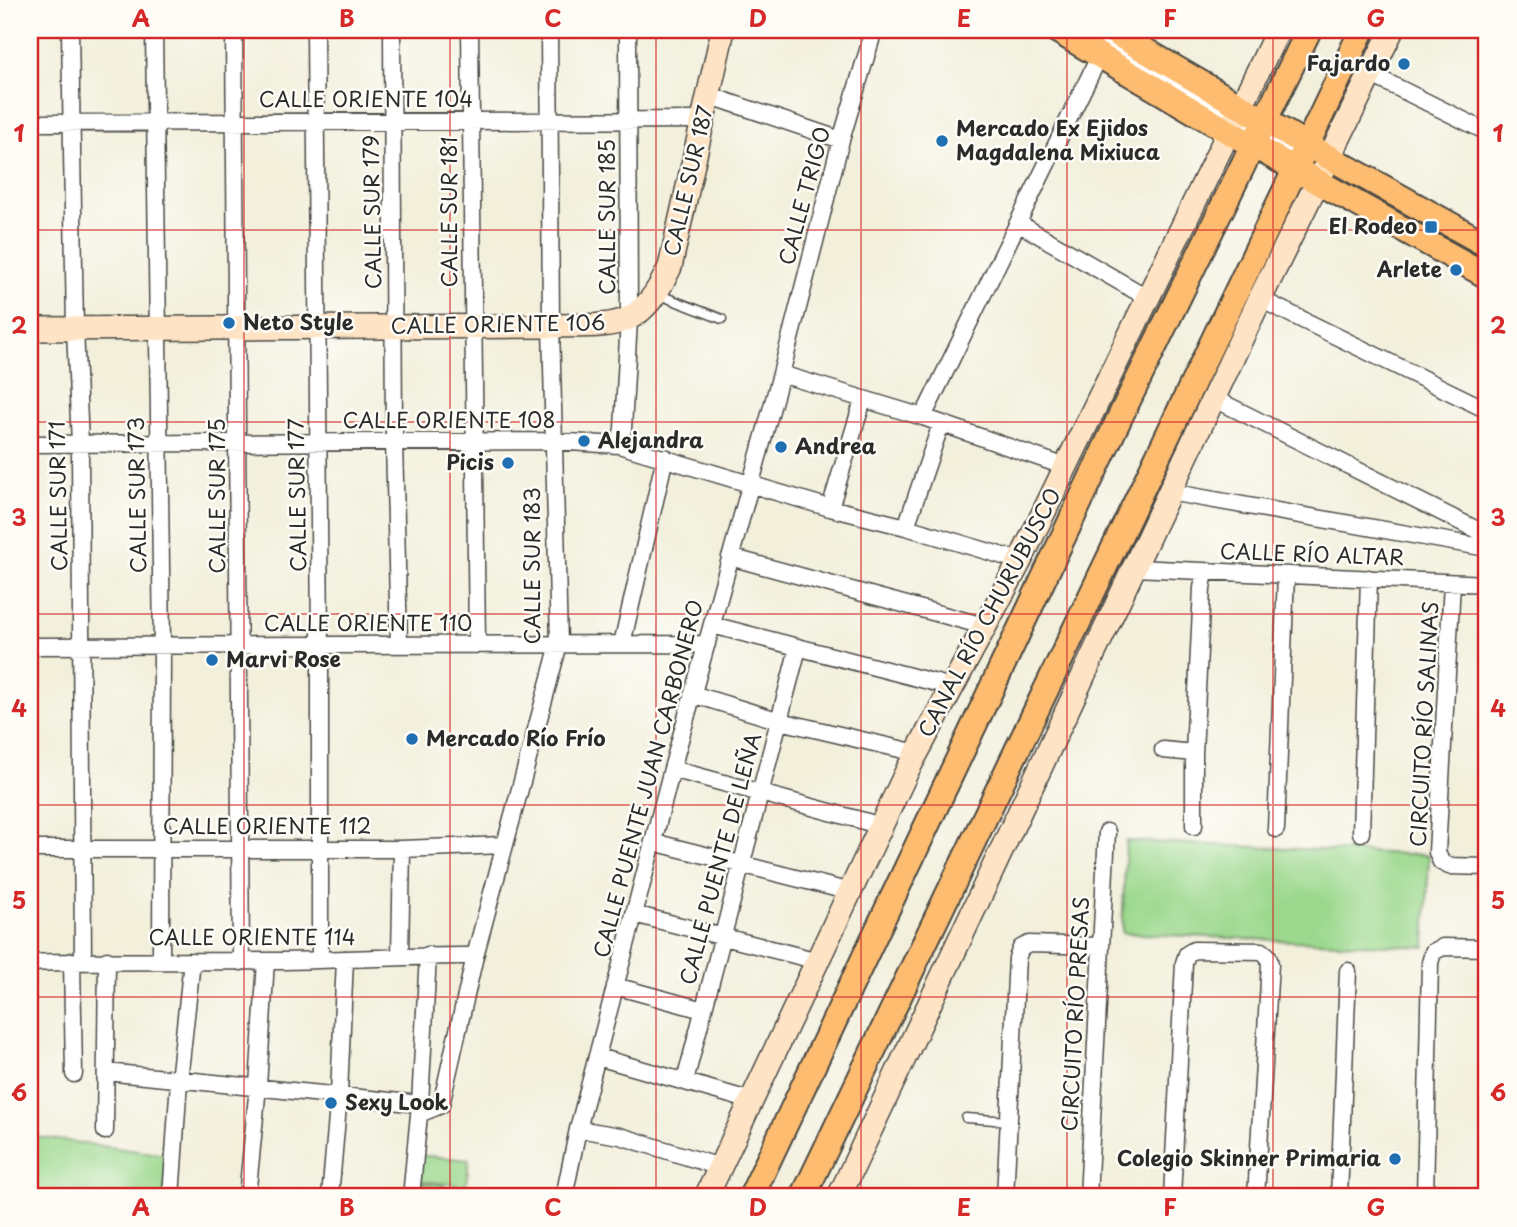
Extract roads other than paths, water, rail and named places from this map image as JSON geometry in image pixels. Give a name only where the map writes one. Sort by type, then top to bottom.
[{"type":"main road","points":[[1056,30],[1100,55],[1260,133],[1314,164],[1487,276]]},
{"type":"main road","points":[[1110,30],[1235,119]]},
{"type":"main road","name":"CANAL RÍO CHURUBUSCO","points":[[751,1197],[1120,417],[1309,30]]},
{"type":"main road","points":[[803,1197],[1314,164],[1362,30]]},
{"type":"main road","points":[[1314,164],[1487,245]]},
{"type":"street","name":"CALLE SUR 171","points":[[70,30],[79,444],[83,849],[74,1074]]},
{"type":"street","name":"CALLE SUR 173","points":[[154,30],[162,646],[161,960]]},
{"type":"street","name":"CALLE SUR 175","points":[[234,30],[241,961]]},
{"type":"street","name":"CALLE SUR 177","points":[[315,30],[320,960]]},
{"type":"street","name":"CALLE SUR 179","points":[[392,30],[394,442],[399,645]]},
{"type":"street","name":"CALLE SUR 181","points":[[470,30],[477,645]]},
{"type":"street","name":"CALLE SUR 183","points":[[419,1109],[441,1105],[475,956],[559,645],[552,441],[549,30]]},
{"type":"street","name":"CALLE SUR 185","points":[[619,445],[623,429],[629,320],[628,30]]},
{"type":"street","name":"CALLE SUR 187","points":[[629,320],[657,294],[670,267],[723,30]]},
{"type":"street","name":"CALLE TRIGO","points":[[781,374],[841,140],[874,30]]},
{"type":"street","name":"CANAL RÍO CHURUBUSCO","points":[[706,1197],[917,753],[1020,561],[1278,30]]},
{"type":"street","points":[[839,1197],[1260,299],[1314,164],[1370,74],[1392,30]]},
{"type":"street","points":[[923,417],[1100,55]]},
{"type":"street","points":[[1370,74],[1487,132]]},
{"type":"street","points":[[708,95],[841,140]]},
{"type":"street","name":"CALLE ORIENTE 104","points":[[30,123],[703,120]]},
{"type":"street","points":[[1018,223],[1148,298]]},
{"type":"street","points":[[1260,299],[1487,410]]},
{"type":"street","name":"CALLE ORIENTE 106","points":[[30,329],[551,326],[610,325],[629,320]]},
{"type":"street","points":[[781,374],[923,417],[1066,467]]},
{"type":"street","name":"CALLE PUENTE JUAN CARBONERO","points":[[564,1197],[578,1129],[672,768],[781,374]]},
{"type":"street","points":[[1213,398],[1487,535]]},
{"type":"street","points":[[830,508],[863,400]]},
{"type":"street","points":[[906,527],[942,424]]},
{"type":"street","name":"CALLE ORIENTE 108","points":[[30,444],[552,441],[619,445],[1020,561]]},
{"type":"street","points":[[622,644],[665,457]]},
{"type":"street","points":[[1169,492],[1487,548]]},
{"type":"street","points":[[730,556],[984,626]]},
{"type":"street","name":"CALLE RÍO ALTAR","points":[[1135,568],[1487,584]]},
{"type":"street","points":[[1194,826],[1202,588],[1205,572]]},
{"type":"street","points":[[1276,829],[1286,575]]},
{"type":"street","points":[[1361,833],[1369,578]]},
{"type":"street","name":"CIRCUITO RÍO SALINAS","points":[[1452,583],[1437,852],[1441,862],[1449,866],[1487,867]]},
{"type":"street","points":[[712,625],[952,687]]},
{"type":"street","name":"CALLE ORIENTE 110","points":[[30,646],[707,643]]},
{"type":"street","name":"CALLE PUENTE DE LEÑA","points":[[685,1081],[798,648]]},
{"type":"street","points":[[692,694],[780,721],[917,753]]},
{"type":"street","points":[[1163,750],[1195,753]]},
{"type":"street","points":[[672,768],[882,826]]},
{"type":"street","name":"CIRCUITO RÍO PRESAS","points":[[1088,1197],[1107,832]]},
{"type":"street","points":[[653,842],[851,892]]},
{"type":"street","name":"CALLE ORIENTE 112","points":[[30,849],[402,849],[504,845]]},
{"type":"street","points":[[400,956],[402,849]]},
{"type":"street","points":[[634,914],[818,961]]},
{"type":"street","points":[[1005,1197],[1017,958],[1021,948],[1029,944],[1100,946]]},
{"type":"street","points":[[1425,1197],[1430,963],[1433,952],[1443,947],[1487,948]]},
{"type":"street","points":[[1172,1197],[1184,963],[1187,954],[1194,950],[1262,951],[1268,956],[1270,964],[1256,1197]]},
{"type":"street","points":[[411,1197],[428,955]]},
{"type":"street","name":"CALLE ORIENTE 114","points":[[30,963],[475,956]]},
{"type":"street","points":[[330,1197],[339,1094],[345,959]]},
{"type":"street","points":[[105,1131],[107,960]]},
{"type":"street","points":[[171,1197],[179,1081],[192,961]]},
{"type":"street","points":[[247,1197],[266,961]]},
{"type":"street","points":[[1339,1197],[1349,971]]},
{"type":"street","points":[[615,986],[703,1010]]},
{"type":"street","points":[[598,1057],[752,1101]]},
{"type":"street","points":[[106,1072],[339,1094],[419,1109]]},
{"type":"street","points":[[578,1129],[620,1136],[720,1167]]},
{"type":"lane","points":[[1081,30],[1235,119]]},
{"type":"lane","points":[[1314,164],[1487,253]]},
{"type":"lane","points":[[1314,164],[1487,266]]},
{"type":"lane","points":[[657,294],[722,319]]},
{"type":"lane","points":[[966,1118],[1009,1121]]},
{"type":"place","name":"Fajardo","points":[[1404,64]]},
{"type":"place","name":"Mercado Ex Ejidos Magdalena Mixiuca","points":[[942,141]]},
{"type":"place","name":"El Rodeo","points":[[1431,227]]},
{"type":"place","name":"Arlete","points":[[1456,270]]},
{"type":"place","name":"Neto Style","points":[[229,323]]},
{"type":"place","name":"Alejandra","points":[[584,441]]},
{"type":"place","name":"Andrea","points":[[781,447]]},
{"type":"place","name":"Picis","points":[[508,463]]},
{"type":"place","name":"Marvi Rose","points":[[212,660]]},
{"type":"place","name":"Mercado Río Frío","points":[[412,739]]},
{"type":"place","name":"Sexy Look","points":[[331,1103]]},
{"type":"place","name":"Colegio Skinner Primaria","points":[[1395,1159]]}]
